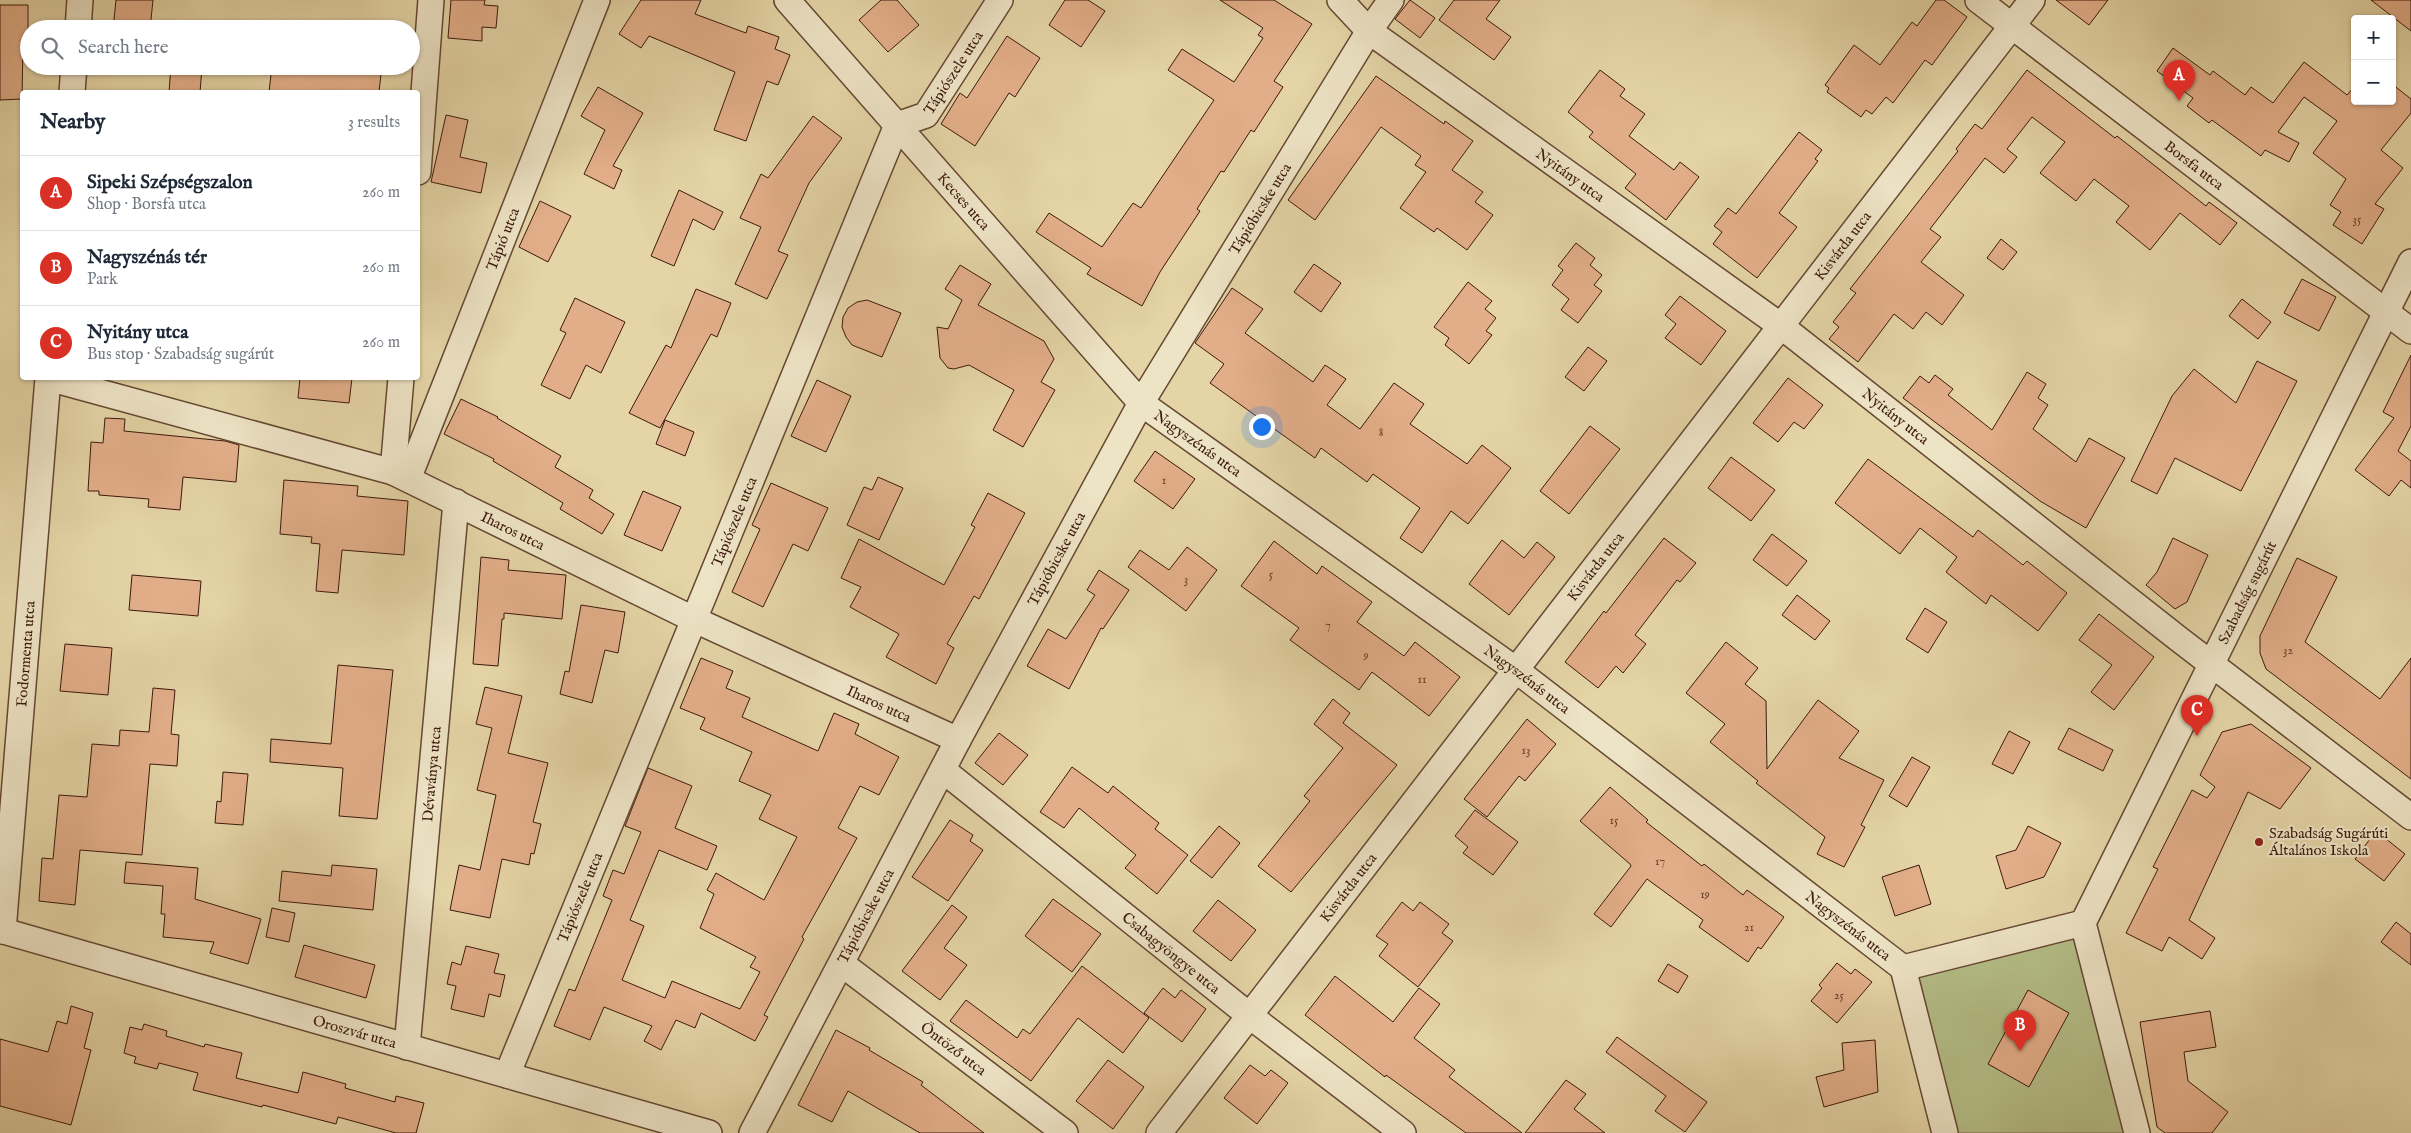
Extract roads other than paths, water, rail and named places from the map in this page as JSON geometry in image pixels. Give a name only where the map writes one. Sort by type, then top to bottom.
[{"type":"street","points":[[79,20],[80,0]]},
{"type":"street","points":[[420,146],[431,0]]},
{"type":"street","name":"Tápió utca","points":[[400,476],[597,0]]},
{"type":"street","name":"Kecses utca","points":[[787,0],[1140,403]]},
{"type":"street","name":"Tápiószele utca","points":[[507,1075],[897,125],[926,115],[1000,0]]},
{"type":"street","name":"Nyitány utca","points":[[1340,0],[1369,30],[1781,326],[2211,665],[2411,817]]},
{"type":"street","name":"Tápióbicske utca","points":[[752,1133],[944,770],[958,740],[1140,403],[1369,30],[1391,0]]},
{"type":"street","name":"Borsfa utca","points":[[1978,0],[2411,331]]},
{"type":"street","name":"Kisvárda utca","points":[[1159,1133],[2032,0]]},
{"type":"street","points":[[72,90],[73,75]]},
{"type":"street","name":"Szabadság sugárút","points":[[2083,923],[2411,262]]},
{"type":"street","name":"Fodormenta utca","points":[[1,930],[48,380]]},
{"type":"street","name":"Iharos utca","points":[[55,380],[400,476],[693,619],[958,740]]},
{"type":"street","points":[[400,476],[401,380]]},
{"type":"street","name":"Nagyszénás utca","points":[[1140,403],[1516,670],[1903,968]]},
{"type":"street","name":"Dévaványa utca","points":[[407,1047],[456,502]]},
{"type":"street","name":"Csabagyöngye utca","points":[[944,770],[1250,1016],[1402,1133]]},
{"type":"street","points":[[1945,1133],[1903,968],[2083,923],[2137,1133]]},
{"type":"street","name":"Oroszvár utca","points":[[1,930],[709,1133]]},
{"type":"street","name":"Öntöző utca","points":[[842,964],[1065,1133]]},
{"type":"place","name":"Sipeki Szépségszalon","points":[[2179,101]]},
{"type":"place","name":"Nyitány utca","points":[[2197,736]]},
{"type":"place","name":"Szabadság Sugárúti Általános Iskola","points":[[2259,842]]},
{"type":"place","name":"Nagyszénás tér","points":[[2020,1051]]}]
